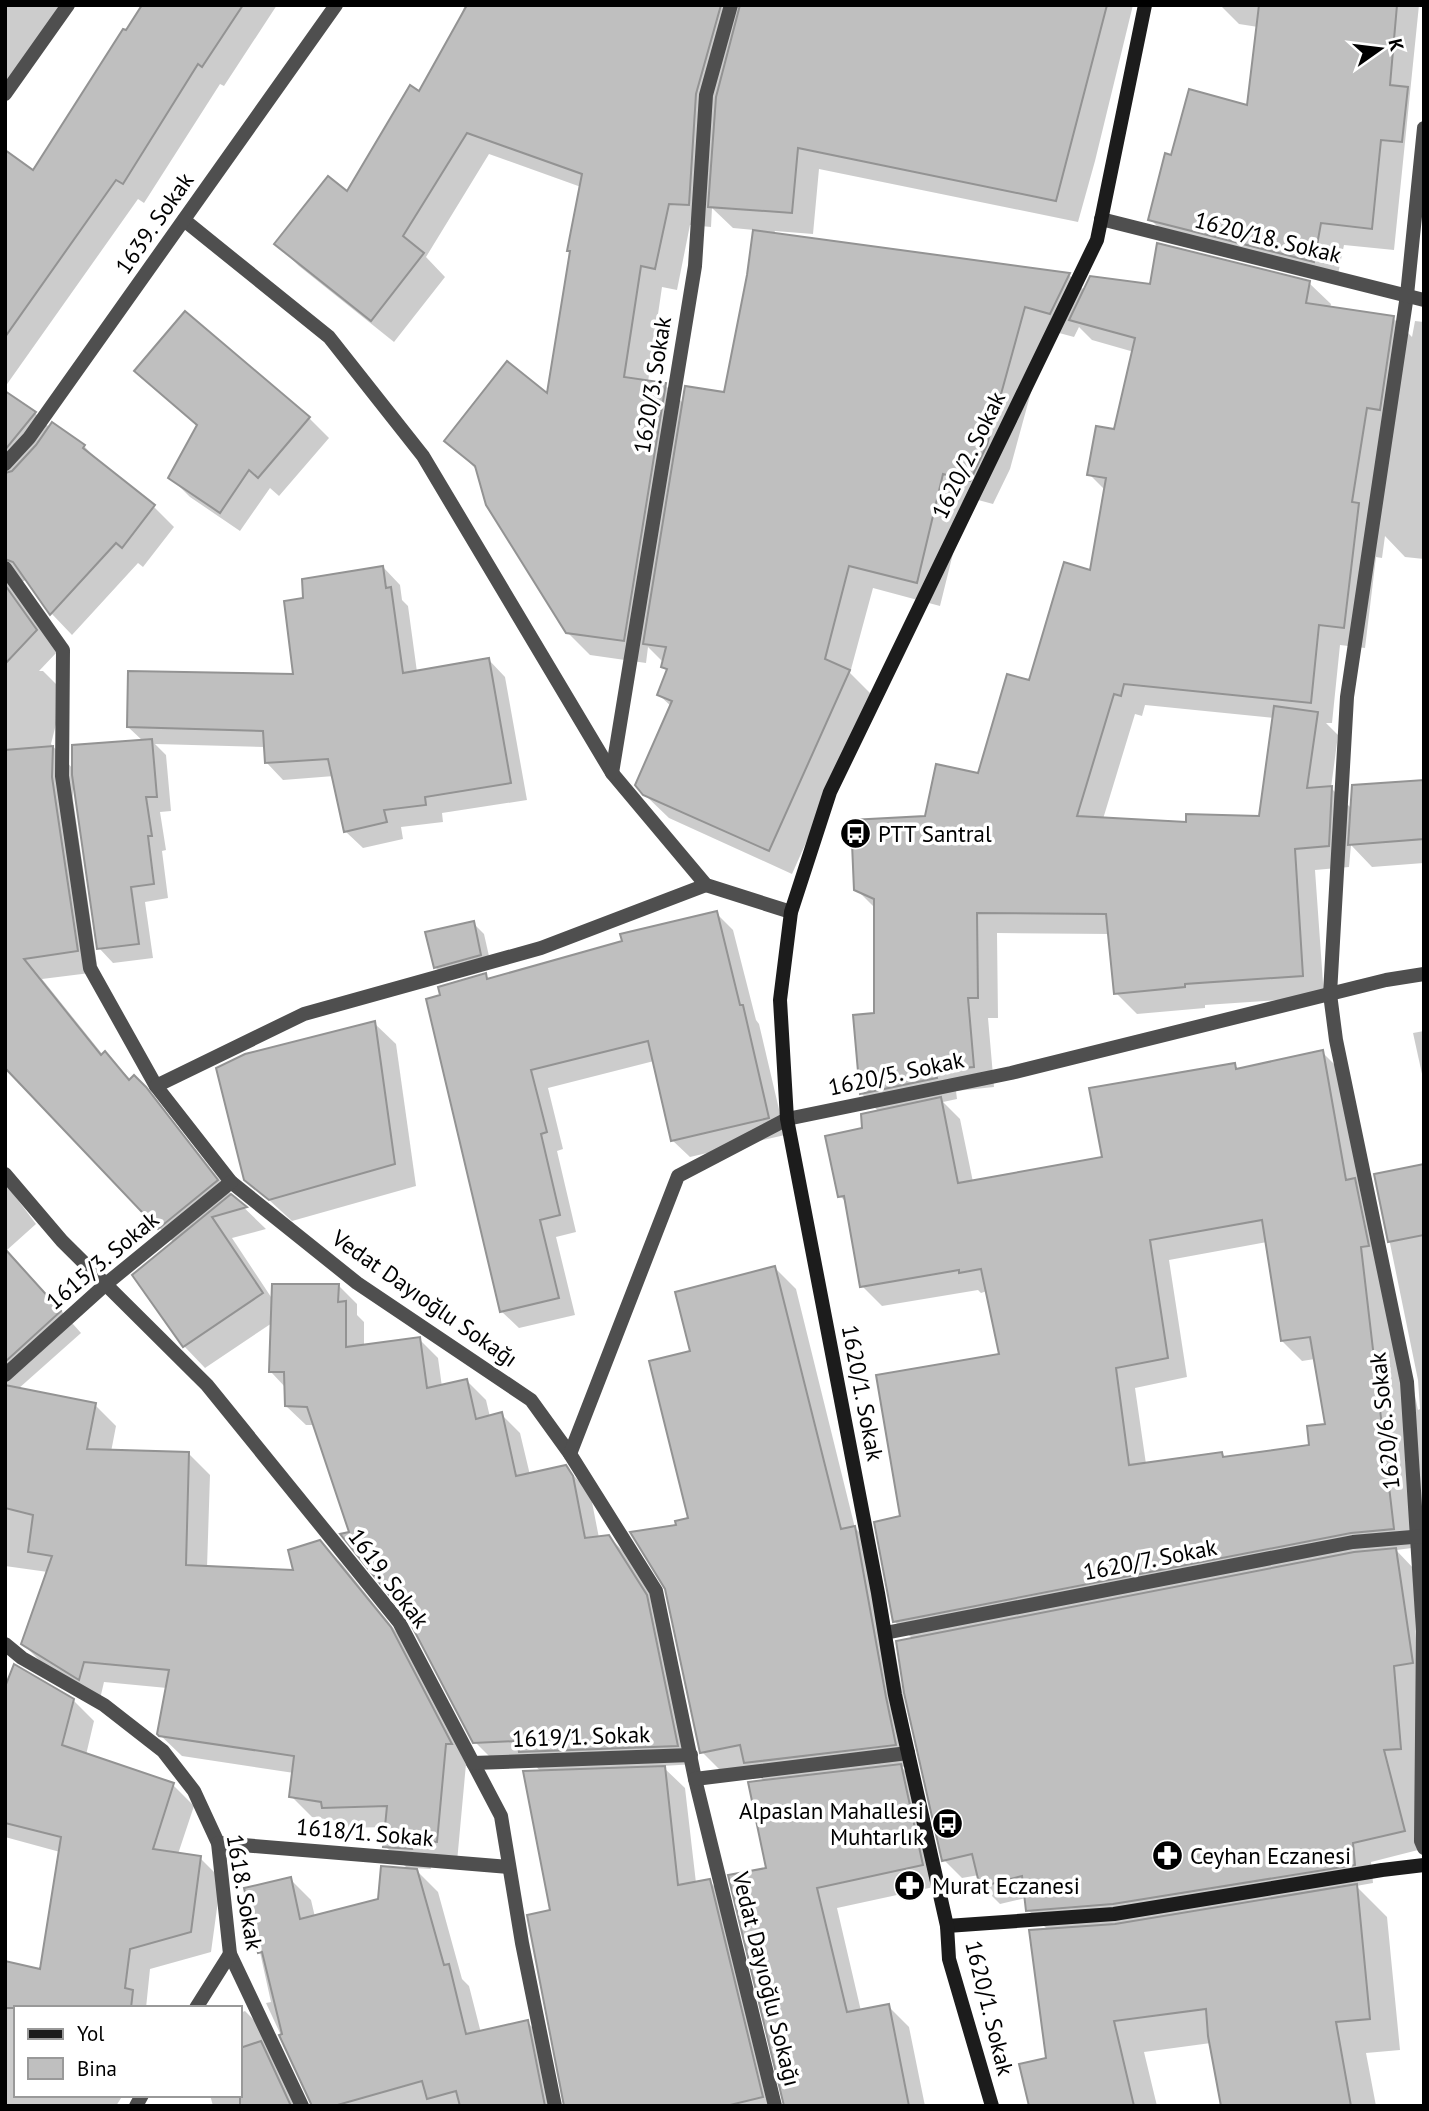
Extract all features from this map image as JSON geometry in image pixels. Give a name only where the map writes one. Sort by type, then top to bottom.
[{"type":"main road","name":"1620/2. Sokak","points":[[791,912],[830,792],[1097,240],[1146,5]]},
{"type":"main road","name":"1620/1. Sokak","points":[[791,912],[779,1000],[787,1119],[908,1753],[947,1926],[949,1959],[992,2106]]},
{"type":"main road","points":[[947,1926],[1114,1914],[1424,1865]]},
{"type":"street","points":[[5,94],[68,5]]},
{"type":"street","name":"1639. Sokak","points":[[5,464],[29,438],[336,5]]},
{"type":"street","name":"1620/3. Sokak","points":[[612,773],[695,266],[706,95],[731,5]]},
{"type":"street","name":"1620/6. Sokak","points":[[1424,128],[1407,295],[1347,697],[1330,994],[1336,1040],[1407,1382],[1421,1536],[1421,1841],[1424,1848]]},
{"type":"street","name":"1620/18. Sokak","points":[[1101,219],[1424,300]]},
{"type":"street","points":[[184,220],[329,337],[423,456],[612,773],[706,884],[791,912]]},
{"type":"street","name":"Vedat Dayıoğlu Sokağı","points":[[5,568],[63,650],[62,776],[90,968],[156,1086],[231,1182],[357,1283],[531,1400],[570,1454],[656,1591],[695,1779],[775,2106]]},
{"type":"street","points":[[156,1086],[304,1014],[541,948],[706,884]]},
{"type":"street","name":"1620/5. Sokak","points":[[570,1454],[678,1176],[787,1119],[1011,1073],[1386,980],[1424,974]]},
{"type":"street","name":"1619. Sokak","points":[[5,1174],[62,1241],[207,1385],[399,1622],[501,1816],[522,1943],[555,2106]]},
{"type":"street","name":"1615/3. Sokak","points":[[5,1375],[106,1284],[231,1182]]},
{"type":"street","name":"1620/7. Sokak","points":[[885,1633],[1353,1542],[1421,1536]]},
{"type":"street","name":"1618. Sokak","points":[[5,1644],[22,1658],[104,1705],[163,1751],[194,1791],[218,1843],[230,1954],[302,2106]]},
{"type":"street","points":[[695,1779],[908,1753]]},
{"type":"street","name":"1619/1. Sokak","points":[[473,1763],[691,1755]]},
{"type":"street","name":"1618/1. Sokak","points":[[218,1843],[509,1867]]},
{"type":"street","points":[[197,2006],[230,1954]]},
{"type":"building","points":[[142,5],[243,5],[202,67],[198,64],[123,184],[116,180],[5,337],[5,150],[33,170],[123,29],[126,30]]},
{"type":"building","points":[[467,5],[721,5],[696,94],[689,205],[669,204],[655,269],[641,266],[624,377],[666,383],[624,641],[566,633],[486,505],[475,466],[444,441],[507,361],[547,393],[570,251],[567,251],[582,174],[467,133],[403,236],[424,253],[371,321],[274,244],[328,176],[347,191],[410,85],[419,91]]},
{"type":"building","points":[[740,5],[1107,5],[1056,201],[798,148],[792,213],[708,207],[716,97]]},
{"type":"building","points":[[1259,5],[1397,5],[1390,85],[1408,87],[1402,142],[1381,140],[1372,229],[1321,223],[1314,262],[1148,220],[1165,153],[1171,155],[1189,89],[1247,105]]},
{"type":"building","points":[[753,230],[1070,273],[1050,314],[1025,307],[987,445],[970,481],[943,474],[917,583],[849,566],[825,659],[850,670],[769,851],[643,795],[635,785],[672,701],[657,695],[667,669],[661,667],[666,647],[643,644],[685,386],[724,392]]},
{"type":"building","points":[[1157,243],[1310,281],[1306,303],[1394,316],[1380,410],[1367,408],[1352,502],[1359,503],[1344,628],[1319,625],[1311,703],[1124,684],[1121,696],[1114,694],[1077,816],[1186,822],[1186,814],[1259,816],[1274,706],[1318,712],[1307,788],[1332,786],[1329,846],[1295,849],[1303,976],[1185,984],[1185,987],[1114,994],[1106,914],[977,913],[978,998],[968,998],[974,1067],[935,1070],[937,1078],[860,1094],[853,1015],[874,1013],[874,899],[854,890],[851,820],[925,816],[936,764],[978,773],[1007,674],[1029,680],[1064,562],[1090,570],[1106,478],[1087,475],[1096,426],[1114,429],[1135,338],[1069,320],[1090,276],[1150,284]]},
{"type":"building","points":[[185,311],[310,417],[258,478],[249,470],[220,513],[168,478],[197,425],[134,371]]},
{"type":"building","points":[[5,391],[36,412],[5,450]]},
{"type":"building","points":[[52,422],[85,445],[83,448],[155,505],[122,548],[116,543],[50,615],[13,562],[5,559],[5,473],[12,471],[36,445]]},
{"type":"building","points":[[383,566],[386,588],[391,587],[403,673],[489,658],[511,783],[425,797],[426,805],[384,810],[387,822],[344,832],[328,759],[265,763],[263,731],[127,727],[128,671],[293,674],[284,601],[303,598],[302,579]]},
{"type":"building","points":[[5,585],[37,630],[5,664]]},
{"type":"building","points":[[152,739],[157,797],[146,797],[152,836],[148,836],[154,884],[131,887],[139,944],[97,949],[72,775],[72,745]]},
{"type":"building","points":[[53,746],[52,777],[78,951],[24,959],[101,1055],[105,1051],[129,1080],[134,1075],[146,1087],[218,1180],[158,1229],[5,1068],[5,750]]},
{"type":"building","points":[[1424,780],[1424,839],[1348,845],[1352,785]]},
{"type":"building","points":[[717,911],[740,1005],[743,1005],[769,1118],[671,1141],[648,1041],[531,1070],[547,1132],[541,1134],[560,1215],[540,1220],[559,1298],[500,1312],[426,999],[440,995],[438,987],[486,973],[487,979],[622,941],[620,934]]},
{"type":"building","points":[[474,921],[481,955],[434,968],[425,932]]},
{"type":"building","points":[[375,1021],[395,1164],[269,1200],[244,1180],[216,1068],[245,1054]]},
{"type":"building","points":[[1323,1050],[1346,1180],[1355,1178],[1369,1246],[1361,1247],[1394,1529],[1351,1533],[893,1622],[874,1522],[900,1516],[876,1375],[999,1354],[981,1269],[959,1273],[959,1270],[860,1287],[844,1196],[838,1197],[825,1136],[862,1128],[861,1114],[941,1097],[958,1183],[1102,1157],[1089,1088],[1235,1063],[1236,1069]],"holes":[[[1262,1220],[1281,1341],[1310,1337],[1325,1424],[1307,1426],[1309,1445],[1223,1457],[1222,1452],[1129,1465],[1116,1368],[1168,1358],[1150,1240]]]},
{"type":"building","points":[[1424,1164],[1424,1235],[1388,1242],[1374,1174]]},
{"type":"building","points":[[231,1194],[247,1207],[212,1217],[263,1293],[183,1347],[132,1275]]},
{"type":"building","points":[[5,1249],[61,1311],[5,1362]]},
{"type":"building","points":[[775,1266],[841,1529],[855,1526],[896,1745],[744,1763],[740,1745],[700,1753],[665,1589],[630,1532],[676,1525],[675,1521],[688,1518],[649,1361],[690,1351],[675,1292]]},
{"type":"building","points":[[272,1284],[339,1284],[338,1302],[346,1301],[346,1347],[420,1337],[427,1388],[467,1379],[476,1419],[502,1412],[516,1476],[566,1465],[573,1476],[585,1538],[609,1535],[647,1595],[678,1746],[519,1752],[517,1741],[473,1743],[407,1617],[340,1534],[349,1532],[307,1407],[285,1406],[284,1372],[269,1372]]},
{"type":"building","points":[[5,1385],[96,1403],[87,1449],[189,1452],[186,1565],[293,1570],[288,1550],[320,1540],[391,1627],[452,1744],[446,1744],[437,1842],[409,1840],[412,1849],[383,1847],[387,1806],[322,1808],[321,1802],[289,1797],[294,1756],[159,1736],[157,1734],[169,1670],[84,1662],[79,1680],[21,1644],[52,1556],[28,1552],[33,1515],[5,1508]]},
{"type":"building","points":[[1396,1548],[1413,1663],[1394,1666],[1401,1749],[1384,1750],[1405,1831],[1353,1843],[1355,1865],[1113,1904],[1026,1911],[1022,1876],[980,1887],[972,1854],[942,1861],[904,1693],[896,1641],[1354,1552]]},
{"type":"building","points":[[14,1664],[74,1699],[62,1745],[174,1783],[153,1849],[201,1856],[191,1932],[130,1949],[125,1988],[133,1990],[131,2006],[5,2008],[5,1961],[40,1969],[61,1837],[5,1823],[5,1687]]},
{"type":"building","points":[[901,1764],[923,1865],[817,1888],[847,2012],[889,2004],[909,2106],[784,2106],[728,1875],[766,1868],[748,1782]]},
{"type":"building","points":[[665,1766],[678,1885],[710,1879],[763,2097],[726,2106],[564,2106],[527,1915],[550,1910],[523,1771]]},
{"type":"building","points":[[381,1866],[417,1869],[444,1965],[449,1964],[466,2034],[528,2020],[545,2106],[460,2106],[456,2091],[427,2099],[422,2081],[334,2106],[312,2106],[279,2035],[282,2034],[262,1952],[258,1953],[244,1888],[291,1877],[300,1919],[378,1899]]},
{"type":"building","points":[[1357,1884],[1370,2019],[1336,2022],[1351,2106],[1221,2106],[1208,2036],[1206,2009],[1114,2021],[1134,2106],[1029,2106],[1019,2064],[1046,2058],[1029,1930],[1115,1924]]},
{"type":"building","points":[[261,2041],[291,2106],[240,2106],[242,2047]]},
{"type":"place","name":"PTT Santral","points":[[855,833]]},
{"type":"place","name":"Alpaslan Mahallesi Muhtarlık","points":[[947,1823]]},
{"type":"place","name":"Ceyhan Eczanesi","points":[[1167,1855]]},
{"type":"place","name":"Murat Eczanesi","points":[[909,1885]]}]
